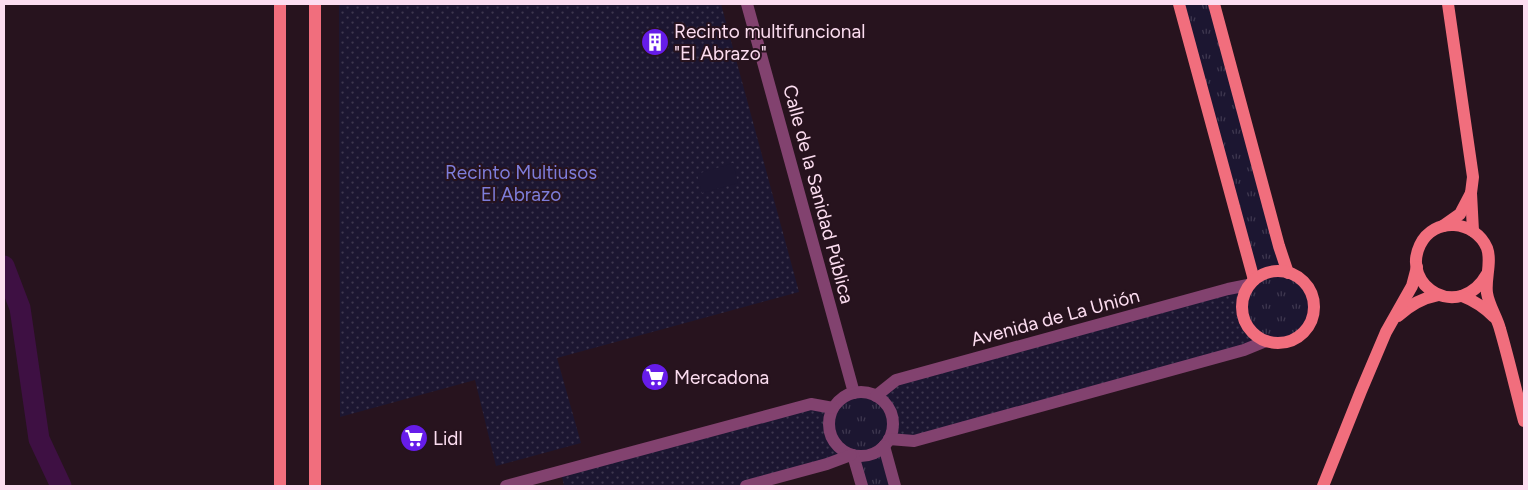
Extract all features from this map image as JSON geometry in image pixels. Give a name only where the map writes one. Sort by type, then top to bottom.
[{"type":"main road","points":[[280,4],[280,486]]},
{"type":"main road","points":[[315,4],[315,486]]},
{"type":"main road","points":[[1179,4],[1251,283]]},
{"type":"main road","points":[[1214,4],[1279,246],[1288,272]]},
{"type":"main road","points":[[1448,4],[1473,177],[1471,193],[1473,231]]},
{"type":"main road","points":[[1323,486],[1360,391],[1386,332],[1412,286],[1417,268],[1417,255],[1421,244],[1429,234],[1460,214],[1471,193]]},
{"type":"main road","points":[[1439,228],[1450,225],[1462,226],[1473,231],[1482,239],[1488,250],[1487,294],[1504,342],[1524,421]]},
{"type":"main road","points":[[1417,268],[1421,279],[1428,288],[1438,295],[1450,298],[1472,292],[1481,284],[1487,274]]},
{"type":"main road","points":[[1266,272],[1288,272],[1298,277],[1307,285],[1312,296],[1314,309],[1310,323],[1304,332],[1292,340],[1278,344],[1254,335],[1246,325],[1242,311],[1243,298],[1251,283],[1266,272]]},
{"type":"main road","points":[[1386,332],[1395,318],[1405,309],[1426,297],[1438,295]]},
{"type":"main road","points":[[1462,296],[1483,306],[1496,318]]},
{"type":"street","name":"Calle de la Sanidad Pública","points":[[747,4],[854,394]]},
{"type":"street","name":"Avenida de La Unión","points":[[876,396],[896,380],[1251,283]]},
{"type":"street","points":[[886,443],[914,441],[1235,352],[1266,341]]},
{"type":"street","points":[[746,486],[827,464],[852,455],[870,455],[886,443],[892,430],[889,410],[884,402],[876,396],[867,393],[854,394],[840,400],[830,417],[829,426],[831,436],[836,445],[852,455],[862,486]]},
{"type":"street","points":[[506,486],[543,481],[811,404],[834,408]]},
{"type":"street","points":[[886,443],[895,486]]},
{"type":"green space","name":"Recinto Multiusos El Abrazo","points":[[339,4],[721,4],[799,292],[557,358],[581,443],[496,466],[475,380],[340,417]]},
{"type":"green space","points":[[1179,4],[1214,4],[1291,273],[1305,284],[1312,299],[1314,308],[1310,324],[1304,332],[1287,342],[1269,342],[1260,338],[1247,324],[1243,315],[1243,296],[1254,280]]},
{"type":"green space","points":[[733,163],[738,183],[702,193],[697,174]]},
{"type":"green space","points":[[1248,285],[1242,302],[1244,317],[1252,330],[1266,341],[914,441],[889,439],[892,426],[890,415],[885,405],[876,396],[896,380]]},
{"type":"green space","points":[[858,392],[878,398],[890,413],[892,427],[889,449],[895,486],[862,486],[847,455],[831,436],[829,421],[834,407],[842,399]]},
{"type":"green space","points":[[811,404],[833,408],[830,429],[834,441],[851,455],[746,486],[564,486],[561,472]]},
{"type":"waterway","points":[[4,266],[20,308],[39,439],[61,486]]},
{"type":"place","name":"Recinto multifuncional \"El Abrazo\"","points":[[655,42]]},
{"type":"place","name":"Mercadona","points":[[655,377]]},
{"type":"place","name":"Lidl","points":[[414,438]]}]
